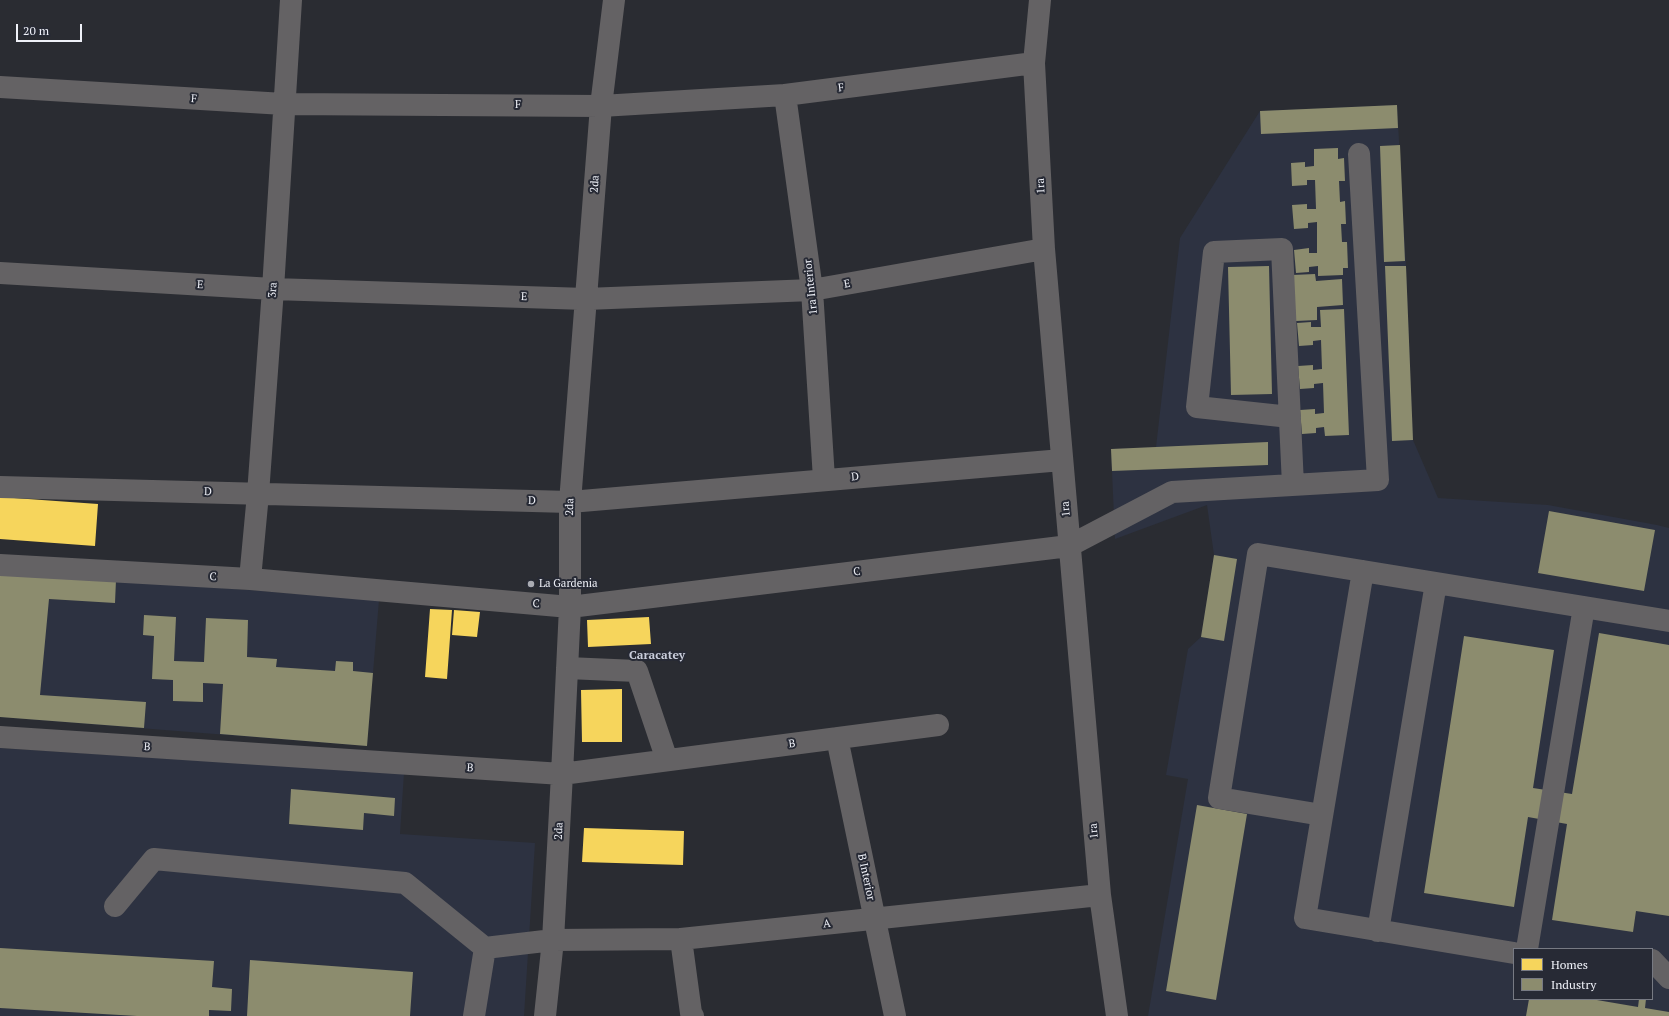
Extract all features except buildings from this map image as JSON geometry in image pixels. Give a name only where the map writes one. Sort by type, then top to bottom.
[{"type":"street","name":"3ra","points":[[250,579],[258,494],[273,289],[291,0]]},
{"type":"street","name":"2da","points":[[545,1016],[553,940],[562,774],[570,608],[570,502],[601,106],[614,0]]},
{"type":"street","name":"1ra","points":[[1040,0],[1034,63],[1044,249],[1100,896],[1117,1016]]},
{"type":"street","name":"F","points":[[0,87],[284,104],[601,106],[784,95],[1034,63]]},
{"type":"street","name":"1ra Interior","points":[[784,95],[812,290],[824,479]]},
{"type":"street","points":[[1069,546],[1172,492],[1378,480],[1359,154]]},
{"type":"street","name":"E","points":[[0,273],[273,289],[586,299],[812,290],[1044,249]]},
{"type":"street","points":[[1290,417],[1196,407],[1214,252],[1282,249],[1290,417],[1293,485]]},
{"type":"street","name":"D","points":[[0,487],[570,502],[824,479],[1062,460]]},
{"type":"street","name":"C","points":[[0,565],[250,579],[570,608],[1069,546]]},
{"type":"street","points":[[1322,815],[1219,798],[1258,554],[1669,621]]},
{"type":"street","points":[[1363,571],[1305,918],[1513,953]]},
{"type":"street","points":[[1378,930],[1436,582]]},
{"type":"street","points":[[1527,948],[1584,607]]},
{"type":"street","points":[[567,668],[637,671],[666,760]]},
{"type":"street","name":"B","points":[[0,737],[562,774],[938,725]]},
{"type":"street","name":"B Interior","points":[[837,738],[895,1016]]},
{"type":"street","points":[[115,906],[154,859],[405,883],[485,948],[474,1016]]},
{"type":"street","name":"A","points":[[485,948],[553,940],[681,939],[1100,896]]},
{"type":"street","points":[[681,939],[691,1012],[693,1016]]},
{"type":"street","points":[[1653,961],[1669,978]]},
{"type":"shaded area","points":[[1397,105],[1406,266],[1413,440],[1438,498],[1548,505],[1669,528],[1669,1016],[1148,1016],[1188,779],[1166,775],[1188,649],[1201,637],[1214,555],[1207,505],[1115,539],[1111,449],[1156,447],[1180,238],[1260,111]]},
{"type":"shaded area","points":[[0,571],[379,600],[367,746],[0,717]]},
{"type":"shaded area","points":[[0,748],[404,773],[400,834],[535,843],[524,1016],[0,1016]]},
{"type":"place","name":"La Gardenia","points":[[531,584]]},
{"type":"district","name":"Caracatey","points":[[657,656]]}]
